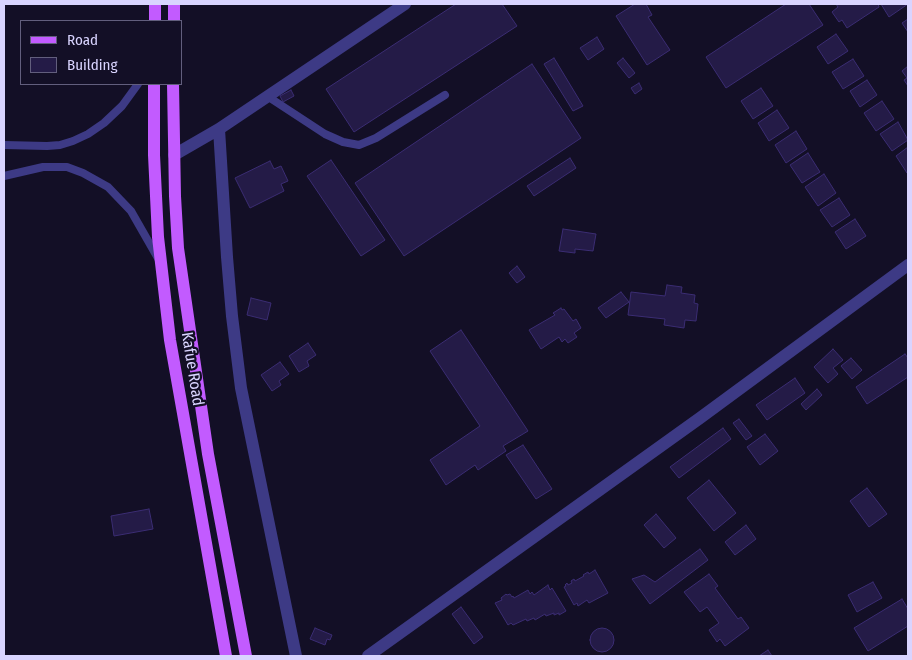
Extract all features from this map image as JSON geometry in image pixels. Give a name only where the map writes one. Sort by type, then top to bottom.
[{"type":"main road","points":[[155,4],[155,20]]},
{"type":"main road","points":[[174,4],[174,20]]},
{"type":"main road","name":"Kafue Road","points":[[154,85],[154,155],[158,237],[170,340],[226,656]]},
{"type":"main road","name":"Kafue Road","points":[[174,85],[175,196],[178,248],[208,454],[246,656]]},
{"type":"street","points":[[174,155],[219,129],[405,4]]},
{"type":"street","points":[[219,129],[230,286],[241,388],[296,656]]},
{"type":"street","points":[[368,656],[908,265]]},
{"type":"lane","points":[[4,145],[47,146],[73,141],[104,123],[122,106],[137,85]]},
{"type":"lane","points":[[267,96],[325,134],[343,142],[359,144],[376,138],[445,95]]},
{"type":"lane","points":[[4,176],[43,167],[67,167],[83,172],[108,187],[131,210],[161,264]]},
{"type":"building","points":[[456,4],[502,4],[517,26],[354,132],[326,89]]},
{"type":"building","points":[[635,4],[646,4],[652,15],[648,17],[670,50],[647,65],[616,16]]},
{"type":"building","points":[[786,4],[809,4],[823,25],[726,88],[706,57]]},
{"type":"building","points":[[836,4],[878,4],[879,7],[847,28],[842,20],[839,22],[832,12],[838,7]]},
{"type":"building","points":[[881,4],[908,4],[889,17]]},
{"type":"building","points":[[908,19],[908,32],[902,23]]},
{"type":"building","points":[[836,34],[848,51],[828,64],[817,47]]},
{"type":"building","points":[[597,37],[604,49],[588,60],[580,48]]},
{"type":"building","points":[[554,58],[583,106],[573,111],[544,64]]},
{"type":"building","points":[[623,58],[635,73],[629,78],[617,63]]},
{"type":"building","points":[[853,59],[864,76],[843,89],[832,72]]},
{"type":"building","points":[[532,64],[581,138],[404,256],[355,183]]},
{"type":"building","points":[[908,66],[908,86],[904,80],[907,78],[902,71]]},
{"type":"building","points":[[867,80],[877,95],[860,107],[850,91]]},
{"type":"building","points":[[639,83],[642,89],[635,94],[631,88]]},
{"type":"building","points":[[761,88],[773,106],[753,119],[741,101]]},
{"type":"building","points":[[291,90],[294,96],[283,102],[280,96]]},
{"type":"building","points":[[882,101],[894,119],[876,131],[864,113]]},
{"type":"building","points":[[777,110],[789,128],[769,141],[758,123]]},
{"type":"building","points":[[898,122],[908,140],[892,151],[880,134]]},
{"type":"building","points":[[796,131],[807,149],[786,163],[775,145]]},
{"type":"building","points":[[908,147],[908,172],[907,173],[896,156]]},
{"type":"building","points":[[808,153],[820,172],[802,183],[790,165]]},
{"type":"building","points":[[570,158],[576,168],[534,196],[527,186]]},
{"type":"building","points":[[331,160],[385,240],[361,256],[307,176]]},
{"type":"building","points":[[270,161],[274,169],[281,166],[288,181],[281,184],[284,191],[250,208],[235,178]]},
{"type":"building","points":[[824,174],[836,193],[818,206],[805,187]]},
{"type":"building","points":[[839,198],[850,215],[832,227],[820,210]]},
{"type":"building","points":[[855,219],[866,236],[846,249],[835,232]]},
{"type":"building","points":[[563,229],[596,234],[593,251],[575,249],[575,253],[559,251]]},
{"type":"building","points":[[517,266],[525,277],[517,283],[509,273]]},
{"type":"building","points":[[667,285],[682,287],[681,293],[695,295],[694,303],[698,304],[696,321],[685,320],[684,328],[664,325],[665,319],[628,315],[631,292],[665,296]]},
{"type":"building","points":[[621,292],[629,302],[606,318],[598,308]]},
{"type":"building","points":[[251,298],[271,303],[267,320],[247,315]]},
{"type":"building","points":[[561,308],[562,310],[564,309],[573,321],[576,319],[581,328],[574,333],[577,337],[568,343],[565,339],[562,342],[559,337],[541,349],[529,330],[555,315],[553,313]]},
{"type":"building","points":[[461,330],[528,431],[503,446],[506,451],[478,470],[475,465],[446,485],[430,460],[480,426],[430,351]]},
{"type":"building","points":[[308,343],[316,355],[307,361],[309,366],[299,372],[289,356]]},
{"type":"building","points":[[833,349],[843,360],[833,368],[838,374],[828,383],[814,367]]},
{"type":"building","points":[[905,354],[908,358],[908,377],[867,404],[856,387]]},
{"type":"building","points":[[851,358],[862,370],[852,379],[841,366]]},
{"type":"building","points":[[280,362],[289,374],[279,381],[281,385],[272,391],[261,375]]},
{"type":"building","points":[[795,378],[805,393],[767,420],[756,405]]},
{"type":"building","points":[[817,389],[822,395],[806,410],[801,404]]},
{"type":"building","points":[[739,419],[752,436],[746,440],[733,423]]},
{"type":"building","points":[[723,428],[731,439],[679,478],[670,467]]},
{"type":"building","points":[[765,434],[778,451],[760,465],[747,447]]},
{"type":"building","points":[[523,445],[552,489],[536,499],[506,455]]},
{"type":"building","points":[[709,480],[736,513],[714,531],[687,498]]},
{"type":"building","points":[[867,488],[887,514],[869,527],[850,501]]},
{"type":"building","points":[[149,509],[153,529],[114,536],[111,516]]},
{"type":"building","points":[[656,514],[676,538],[664,548],[644,525]]},
{"type":"building","points":[[746,525],[756,539],[735,555],[725,542]]},
{"type":"building","points":[[700,549],[708,560],[650,604],[632,579],[644,575],[655,582]]},
{"type":"building","points":[[595,570],[608,593],[589,603],[587,600],[578,606],[577,603],[574,605],[564,587],[565,585]]},
{"type":"building","points":[[709,574],[718,586],[715,588],[738,619],[741,617],[749,628],[725,646],[720,639],[717,642],[709,630],[719,623],[707,607],[700,612],[684,592]]},
{"type":"building","points":[[873,582],[882,598],[857,612],[848,595]]},
{"type":"building","points":[[548,585],[550,590],[552,588],[566,611],[559,615],[559,613],[546,616],[545,614],[535,620],[534,618],[527,621],[526,619],[513,625],[511,623],[508,625],[495,603],[502,600],[501,598],[506,594],[510,594],[514,598],[528,590],[530,594],[532,592],[534,595]]},
{"type":"building","points":[[902,599],[908,609],[908,626],[868,651],[854,628]]},
{"type":"building","points":[[461,607],[483,637],[474,644],[452,614]]},
{"type":"building","points":[[315,628],[332,635],[330,640],[327,639],[325,645],[310,639]]},
{"type":"building","points":[[602,628],[610,632],[614,640],[610,648],[602,652],[594,648],[590,640],[594,632]]},
{"type":"building","points":[[768,650],[772,656],[759,656]]}]
